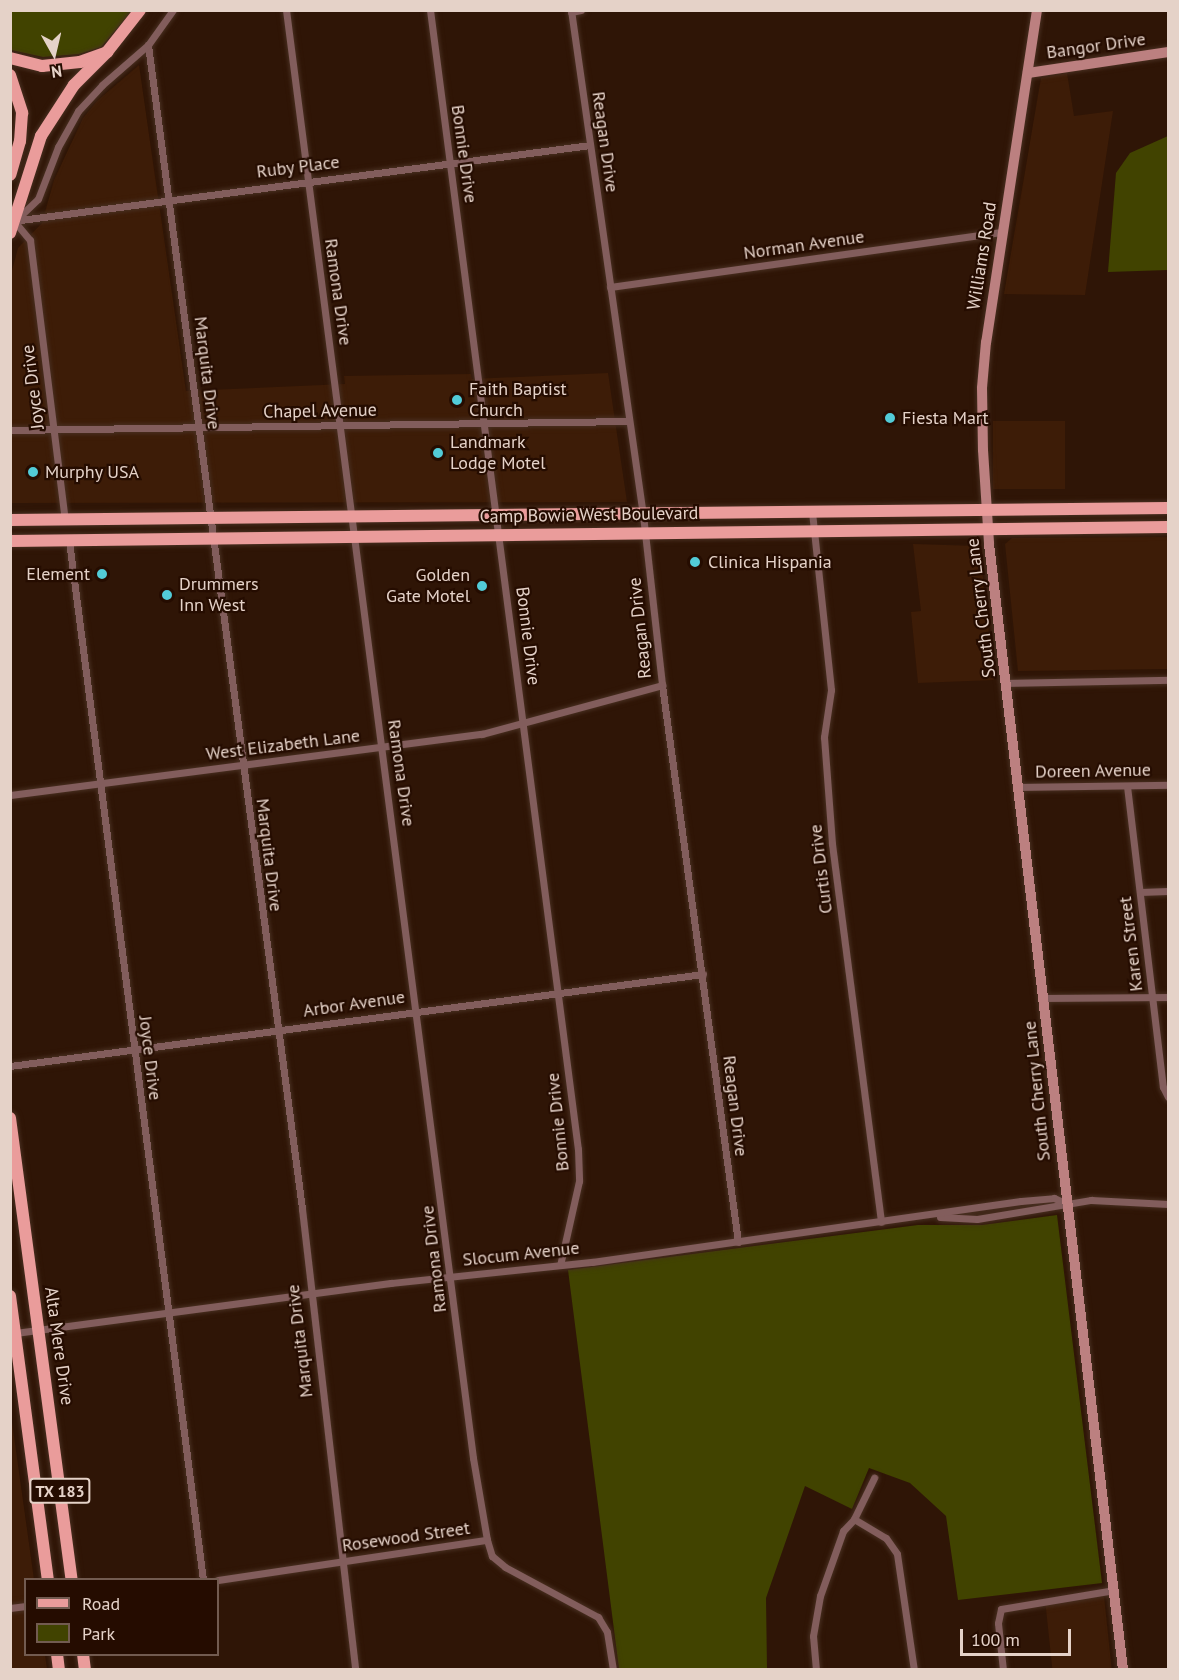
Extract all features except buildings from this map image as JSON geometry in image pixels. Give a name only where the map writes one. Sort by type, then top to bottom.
[{"type":"main road","points":[[12,226],[41,136],[52,116],[74,85],[107,52],[140,10]]},
{"type":"main road","points":[[10,58],[29,64],[61,67],[107,52]]},
{"type":"main road","points":[[10,75],[22,113],[20,141],[10,175]]},
{"type":"main road","name":"Camp Bowie West Boulevard","points":[[10,518],[65,520],[643,515],[1168,507]]},
{"type":"main road","name":"Camp Bowie West Boulevard","points":[[10,542],[500,536],[645,531],[1168,527]]},
{"type":"main road","name":"Alta Mere Drive","points":[[10,1118],[72,1578]]},
{"type":"main road","name":"TX 183","points":[[10,1296],[48,1578]]},
{"type":"street","points":[[12,226],[38,199],[58,147],[78,111],[102,85],[148,45],[173,10]]},
{"type":"street","name":"Ramona Drive","points":[[286,10],[451,1276],[472,1458],[487,1540]]},
{"type":"street","name":"Bonnie Drive","points":[[430,10],[498,515],[578,1149],[579,1181],[560,1265]]},
{"type":"street","points":[[571,11],[581,10]]},
{"type":"street","name":"Williams Road","points":[[987,509],[982,388],[1003,232],[1038,10]]},
{"type":"street","name":"Reagan Drive","points":[[571,11],[643,515],[662,685],[738,1242]]},
{"type":"street","name":"Marquita Drive","points":[[148,45],[243,765],[356,1670]]},
{"type":"street","name":"Bangor Drive","points":[[1028,73],[1168,52]]},
{"type":"street","name":"Ruby Place","points":[[12,226],[170,198],[590,145]]},
{"type":"street","name":"Joyce Drive","points":[[12,226],[30,240],[65,520]]},
{"type":"street","name":"Norman Avenue","points":[[610,287],[1003,232]]},
{"type":"street","name":"Chapel Avenue","points":[[10,430],[630,421]]},
{"type":"street","name":"South Cherry Lane","points":[[987,509],[1123,1670]]},
{"type":"street","name":"Curtis Drive","points":[[812,512],[811,530],[831,690],[824,737],[832,848],[881,1222]]},
{"type":"street","name":"Joyce Drive","points":[[69,541],[203,1578]]},
{"type":"street","points":[[1006,682],[1168,680]]},
{"type":"street","name":"West Elizabeth Lane","points":[[10,795],[383,747],[524,725],[662,685]]},
{"type":"street","name":"Doreen Avenue","points":[[1019,787],[1168,785]]},
{"type":"street","name":"Karen Street","points":[[1127,786],[1163,1087],[1168,1097]]},
{"type":"street","points":[[1140,892],[1168,891]]},
{"type":"street","name":"Arbor Avenue","points":[[10,1066],[416,1010],[703,974]]},
{"type":"street","points":[[1044,999],[1168,997]]},
{"type":"street","name":"Slocum Avenue","points":[[15,1332],[451,1276],[560,1265],[1053,1198],[1067,1204]]},
{"type":"street","points":[[1067,1204],[1125,1200],[1168,1203]]},
{"type":"street","name":"Slocum Avenue","points":[[922,1217],[977,1219],[1067,1204]]},
{"type":"street","points":[[816,1670],[813,1636],[820,1596],[851,1520],[874,1478]]},
{"type":"street","points":[[851,1520],[886,1538],[897,1554],[914,1670]]},
{"type":"street","name":"Rosewood Street","points":[[219,1580],[487,1540],[492,1556],[505,1567],[591,1611],[604,1624],[613,1670]]},
{"type":"street","points":[[1003,1670],[998,1623],[1001,1609],[1114,1590]]},
{"type":"shaded area","points":[[139,65],[186,391],[345,384],[344,376],[471,374],[472,379],[608,373],[627,502],[11,503],[10,278],[18,248],[42,223],[54,180],[83,118],[97,101]]},
{"type":"shaded area","points":[[1067,73],[1074,116],[1113,111],[1085,295],[1004,294],[1041,78]]},
{"type":"shaded area","points":[[993,421],[1065,421],[1065,489],[993,489]]},
{"type":"shaded area","points":[[1168,537],[1168,669],[1018,671],[1005,544],[1012,538]]},
{"type":"shaded area","points":[[913,544],[977,546],[980,550],[994,680],[918,683],[911,612],[921,611]]},
{"type":"shaded area","points":[[10,1408],[34,1578],[24,1578],[24,1656],[45,1656],[47,1669],[11,1669]]},
{"type":"shaded area","points":[[1104,1596],[1112,1669],[1052,1670],[1045,1602]]},
{"type":"green space","points":[[10,11],[132,11],[101,47],[79,54],[43,57],[11,50]]},
{"type":"green space","points":[[1168,136],[1168,270],[1108,272],[1116,173],[1130,153]]},
{"type":"green space","points":[[1057,1215],[1102,1583],[958,1600],[946,1516],[910,1483],[869,1468],[852,1509],[805,1486],[766,1598],[767,1669],[619,1669],[568,1270],[918,1225],[982,1225]]},
{"type":"place","name":"Faith Baptist Church","points":[[457,400]]},
{"type":"place","name":"Fiesta Mart","points":[[890,418]]},
{"type":"place","name":"Landmark Lodge Motel","points":[[438,453]]},
{"type":"place","name":"Murphy USA","points":[[33,472]]},
{"type":"place","name":"Clinica Hispania","points":[[695,562]]},
{"type":"place","name":"Element","points":[[102,574]]},
{"type":"place","name":"Golden Gate Motel","points":[[482,586]]},
{"type":"place","name":"Drummers Inn West","points":[[167,595]]}]
